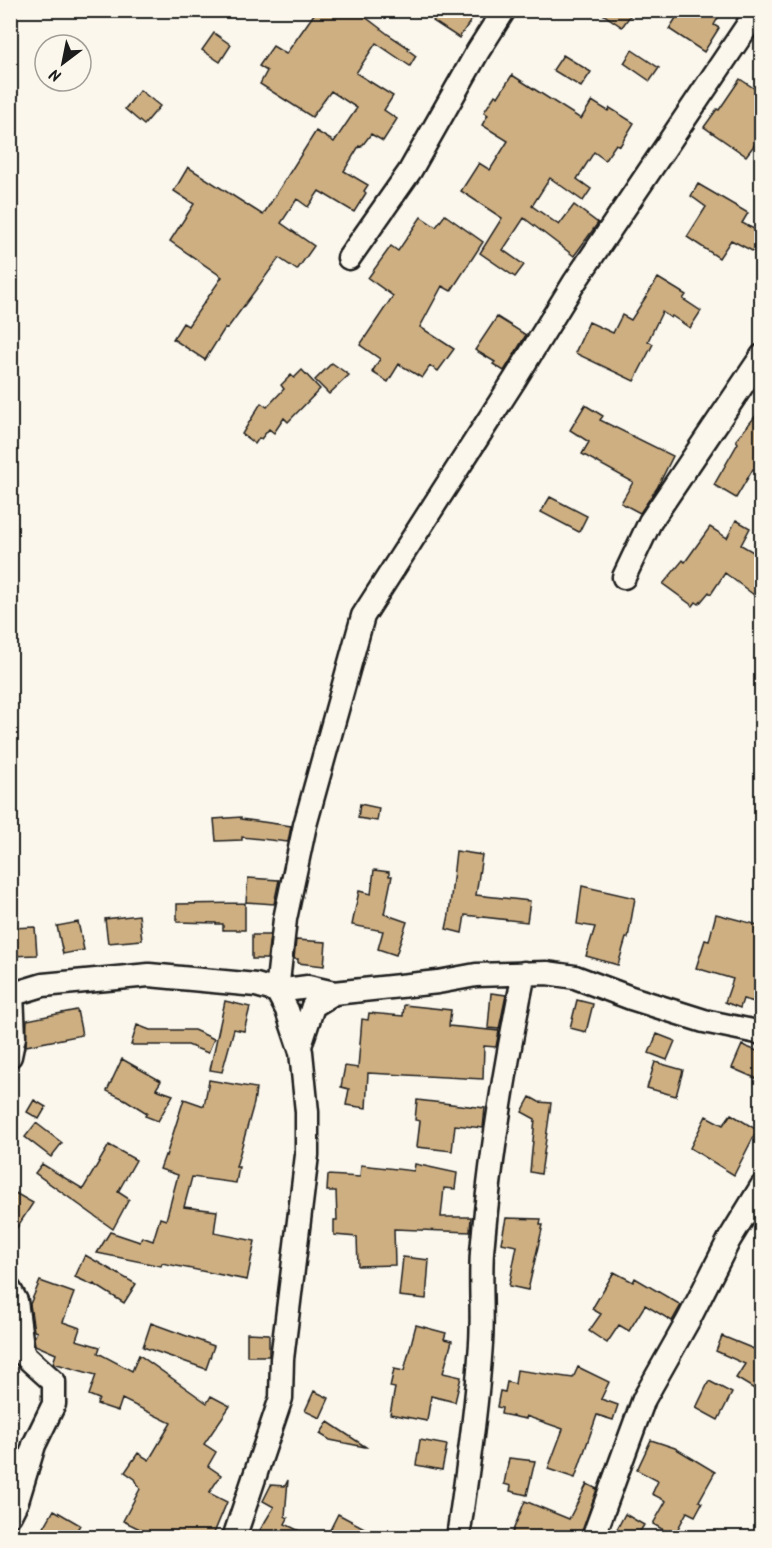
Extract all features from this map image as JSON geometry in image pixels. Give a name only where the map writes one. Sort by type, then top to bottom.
[{"type":"street","points":[[349,258],[410,171],[504,10]]},
{"type":"street","points":[[234,1538],[281,1398],[282,1359],[307,1155],[307,1113],[300,1046],[277,991],[285,919],[305,825],[363,616],[515,380],[574,282],[758,10]]},
{"type":"street","points":[[624,577],[650,522],[762,356]]},
{"type":"street","points":[[10,1056],[14,1037],[11,994],[43,985],[149,975],[256,985],[277,991],[308,987],[334,993],[438,982],[476,975],[547,973],[575,977],[704,1021],[762,1033]]},
{"type":"street","points":[[458,1538],[472,1439],[481,1342],[482,1255],[492,1162],[505,1069],[524,974]]},
{"type":"street","points":[[300,1046],[313,1006],[334,993]]},
{"type":"street","points":[[593,1538],[644,1399],[729,1240],[762,1186]]},
{"type":"street","points":[[10,1290],[16,1301],[23,1354],[54,1382],[54,1404],[34,1445],[17,1501],[10,1515]]},
{"type":"building","points":[[317,10],[356,10],[409,48],[408,50],[416,56],[410,66],[376,43],[356,73],[393,96],[384,110],[397,119],[383,141],[371,134],[361,147],[359,146],[344,171],[368,185],[364,191],[366,193],[354,212],[319,191],[308,207],[297,199],[281,223],[314,246],[297,270],[279,258],[227,329],[225,328],[205,360],[173,339],[183,323],[188,326],[222,277],[170,241],[194,204],[174,191],[188,167],[263,215],[316,131],[334,142],[357,108],[331,91],[312,117],[260,84],[267,71],[259,66],[273,46],[286,54]]},
{"type":"building","points":[[440,10],[478,10],[459,38],[433,21]]},
{"type":"building","points":[[597,10],[622,10],[630,16],[622,27]]},
{"type":"building","points":[[681,10],[712,10],[719,16],[714,25],[719,28],[704,52],[669,29]]},
{"type":"building","points":[[214,33],[231,45],[220,62],[202,50]]},
{"type":"building","points":[[632,50],[659,68],[650,81],[624,63]]},
{"type":"building","points":[[563,55],[591,72],[581,87],[553,70]]},
{"type":"building","points":[[512,75],[581,119],[592,101],[608,111],[610,108],[634,123],[620,146],[616,144],[605,160],[594,152],[577,179],[591,189],[583,201],[550,178],[532,206],[559,225],[574,205],[598,223],[574,256],[524,218],[503,250],[524,265],[515,277],[480,253],[502,218],[461,191],[479,163],[490,170],[508,141],[482,125],[488,115],[484,112],[495,95],[498,97]]},
{"type":"building","points":[[740,79],[758,91],[756,94],[762,98],[762,135],[746,156],[704,127]]},
{"type":"building","points":[[140,90],[160,106],[144,125],[125,109]]},
{"type":"building","points":[[698,184],[748,213],[742,223],[762,233],[762,256],[731,240],[719,258],[687,237],[706,207],[691,196]]},
{"type":"building","points":[[445,215],[483,242],[451,291],[442,286],[420,327],[454,349],[438,371],[430,366],[422,378],[399,364],[388,382],[372,372],[380,359],[360,345],[393,296],[368,278],[391,246],[398,251],[421,217],[436,227]]},
{"type":"building","points":[[658,278],[686,295],[683,299],[701,311],[690,328],[662,312],[648,341],[653,344],[634,381],[575,353],[589,322],[613,333],[622,315],[631,320]]},
{"type":"building","points":[[497,317],[526,335],[504,371],[493,364],[495,362],[475,350]]},
{"type":"building","points":[[332,363],[349,375],[329,394],[315,380]]},
{"type":"building","points":[[302,370],[320,389],[288,422],[284,418],[274,433],[269,429],[255,444],[242,434],[261,403],[267,407],[284,389],[281,385],[291,375],[294,378]]},
{"type":"building","points":[[585,405],[603,416],[600,420],[673,456],[657,488],[640,513],[621,503],[633,482],[582,454],[589,442],[570,430]]},
{"type":"building","points":[[762,408],[762,476],[753,469],[736,498],[714,485],[738,443],[736,440]]},
{"type":"building","points":[[550,497],[587,516],[579,532],[541,512]]},
{"type":"building","points":[[736,520],[750,528],[741,545],[762,557],[762,601],[725,573],[711,594],[709,592],[699,604],[696,602],[693,606],[663,584],[683,560],[685,562],[710,527],[727,538]]},
{"type":"building","points":[[360,804],[379,808],[377,821],[358,818]]},
{"type":"building","points":[[241,817],[241,819],[291,826],[288,842],[242,837],[242,840],[216,841],[214,819]]},
{"type":"building","points":[[456,851],[482,855],[476,895],[530,901],[527,922],[465,915],[462,933],[446,929]]},
{"type":"building","points":[[374,870],[389,872],[389,876],[392,876],[384,914],[407,922],[396,955],[378,949],[383,931],[352,925],[359,891],[371,894]]},
{"type":"building","points":[[248,878],[279,880],[274,904],[246,902]]},
{"type":"building","points":[[582,886],[635,898],[628,938],[626,938],[618,965],[586,956],[595,927],[577,924]]},
{"type":"building","points":[[245,903],[245,930],[223,930],[223,924],[216,923],[177,922],[177,904]]},
{"type":"building","points":[[716,914],[762,926],[762,1004],[743,999],[740,1008],[725,1002],[733,979],[696,968],[705,940],[709,941]]},
{"type":"building","points":[[139,915],[142,940],[108,943],[105,919]]},
{"type":"building","points":[[78,922],[84,950],[63,954],[57,926]]},
{"type":"building","points":[[35,927],[37,955],[10,956],[10,928]]},
{"type":"building","points":[[252,935],[270,935],[267,959],[252,959]]},
{"type":"building","points":[[296,940],[326,942],[324,966],[298,963],[298,959],[294,959]]},
{"type":"building","points":[[491,993],[506,995],[499,1029],[488,1028]]},
{"type":"building","points":[[577,1000],[593,1004],[586,1032],[570,1028]]},
{"type":"building","points":[[225,1001],[250,1007],[244,1031],[234,1029],[222,1072],[210,1070]]},
{"type":"building","points":[[404,1005],[451,1010],[449,1026],[499,1031],[496,1047],[484,1046],[483,1079],[368,1073],[366,1108],[346,1105],[349,1089],[341,1087],[345,1066],[358,1068],[362,1019],[368,1020],[369,1013],[403,1016]]},
{"type":"building","points":[[77,1010],[82,1035],[26,1046],[27,1020]]},
{"type":"building","points":[[137,1025],[150,1030],[194,1030],[214,1039],[208,1053],[188,1045],[131,1045]]},
{"type":"building","points":[[657,1034],[675,1041],[667,1060],[649,1053]]},
{"type":"building","points":[[742,1045],[762,1053],[762,1081],[732,1068]]},
{"type":"building","points":[[122,1059],[161,1081],[156,1089],[173,1095],[158,1121],[145,1116],[147,1113],[107,1091]]},
{"type":"building","points":[[655,1062],[683,1070],[676,1096],[647,1088]]},
{"type":"building","points":[[209,1080],[256,1088],[254,1103],[236,1167],[239,1167],[236,1183],[192,1177],[184,1207],[217,1211],[214,1233],[255,1241],[247,1280],[97,1253],[110,1232],[140,1242],[142,1237],[153,1241],[160,1218],[166,1220],[178,1175],[160,1169],[184,1099],[204,1106]]},
{"type":"building","points":[[530,1097],[539,1102],[551,1103],[541,1174],[530,1172],[535,1119],[522,1112]]},
{"type":"building","points":[[34,1100],[46,1107],[39,1119],[27,1112]]},
{"type":"building","points":[[417,1100],[485,1108],[483,1128],[455,1125],[452,1151],[417,1147],[420,1121],[415,1120]]},
{"type":"building","points":[[731,1114],[757,1130],[734,1175],[690,1148],[706,1116],[723,1125]]},
{"type":"building","points":[[36,1123],[62,1143],[51,1157],[25,1137]]},
{"type":"building","points":[[109,1145],[136,1160],[118,1192],[129,1199],[113,1229],[35,1173],[42,1164],[83,1189]]},
{"type":"building","points":[[415,1164],[457,1173],[455,1189],[444,1188],[441,1217],[471,1217],[470,1232],[394,1229],[395,1265],[358,1266],[357,1237],[334,1235],[334,1220],[337,1220],[336,1191],[327,1191],[328,1175],[360,1177],[361,1165],[414,1171]]},
{"type":"building","points":[[10,1190],[33,1203],[10,1238]]},
{"type":"building","points":[[506,1218],[541,1219],[540,1225],[543,1225],[528,1290],[509,1286],[517,1246],[501,1243]]},
{"type":"building","points":[[85,1255],[136,1284],[124,1303],[94,1284],[75,1277]]},
{"type":"building","points":[[403,1257],[429,1260],[426,1299],[399,1296]]},
{"type":"building","points":[[614,1272],[633,1282],[635,1278],[681,1305],[672,1321],[645,1305],[629,1331],[619,1325],[607,1343],[589,1331],[601,1314],[592,1309]]},
{"type":"building","points":[[40,1281],[74,1293],[63,1322],[80,1328],[76,1340],[100,1347],[98,1353],[132,1371],[139,1355],[207,1403],[211,1396],[230,1406],[204,1444],[216,1452],[208,1466],[221,1475],[209,1493],[227,1502],[212,1538],[139,1538],[142,1530],[123,1521],[140,1489],[135,1479],[125,1472],[138,1453],[149,1460],[171,1423],[122,1399],[118,1411],[97,1404],[99,1399],[89,1395],[96,1375],[53,1363],[56,1354],[35,1345],[34,1338],[37,1332],[34,1331],[30,1304]]},
{"type":"building","points":[[151,1323],[214,1346],[206,1369],[143,1347]]},
{"type":"building","points":[[416,1325],[446,1333],[444,1339],[452,1341],[443,1373],[461,1377],[455,1402],[431,1396],[427,1421],[390,1414],[395,1388],[390,1387],[394,1369],[404,1371]]},
{"type":"building","points":[[247,1333],[269,1334],[269,1356],[247,1356]]},
{"type":"building","points":[[722,1336],[754,1349],[762,1337],[762,1381],[756,1390],[736,1378],[745,1364],[716,1351]]},
{"type":"building","points":[[578,1367],[609,1382],[601,1399],[618,1405],[613,1420],[597,1415],[575,1478],[548,1469],[563,1429],[526,1416],[526,1419],[501,1414],[502,1408],[497,1407],[500,1391],[505,1392],[507,1382],[515,1384],[517,1370],[573,1378]]},
{"type":"building","points":[[709,1381],[732,1393],[718,1420],[696,1408]]},
{"type":"building","points":[[314,1391],[329,1398],[320,1418],[305,1411]]},
{"type":"building","points":[[328,1422],[366,1447],[330,1440],[320,1434]]},
{"type":"building","points":[[420,1440],[447,1445],[442,1470],[416,1465]]},
{"type":"building","points":[[651,1440],[675,1448],[715,1472],[699,1501],[702,1503],[695,1516],[687,1512],[674,1536],[653,1524],[666,1501],[652,1494],[658,1481],[637,1470]]},
{"type":"building","points":[[509,1458],[535,1461],[527,1495],[510,1491],[511,1486],[504,1484]]},
{"type":"building","points":[[288,1480],[285,1516],[288,1518],[285,1524],[314,1538],[273,1538],[260,1530],[274,1507],[263,1501],[271,1485],[285,1486]]},
{"type":"building","points":[[587,1484],[597,1489],[580,1538],[510,1538],[525,1501],[569,1519]]},
{"type":"building","points":[[54,1510],[80,1525],[72,1538],[38,1538]]},
{"type":"building","points":[[338,1514],[383,1538],[326,1538]]},
{"type":"building","points":[[625,1514],[644,1525],[636,1538],[627,1538],[616,1531]]}]
